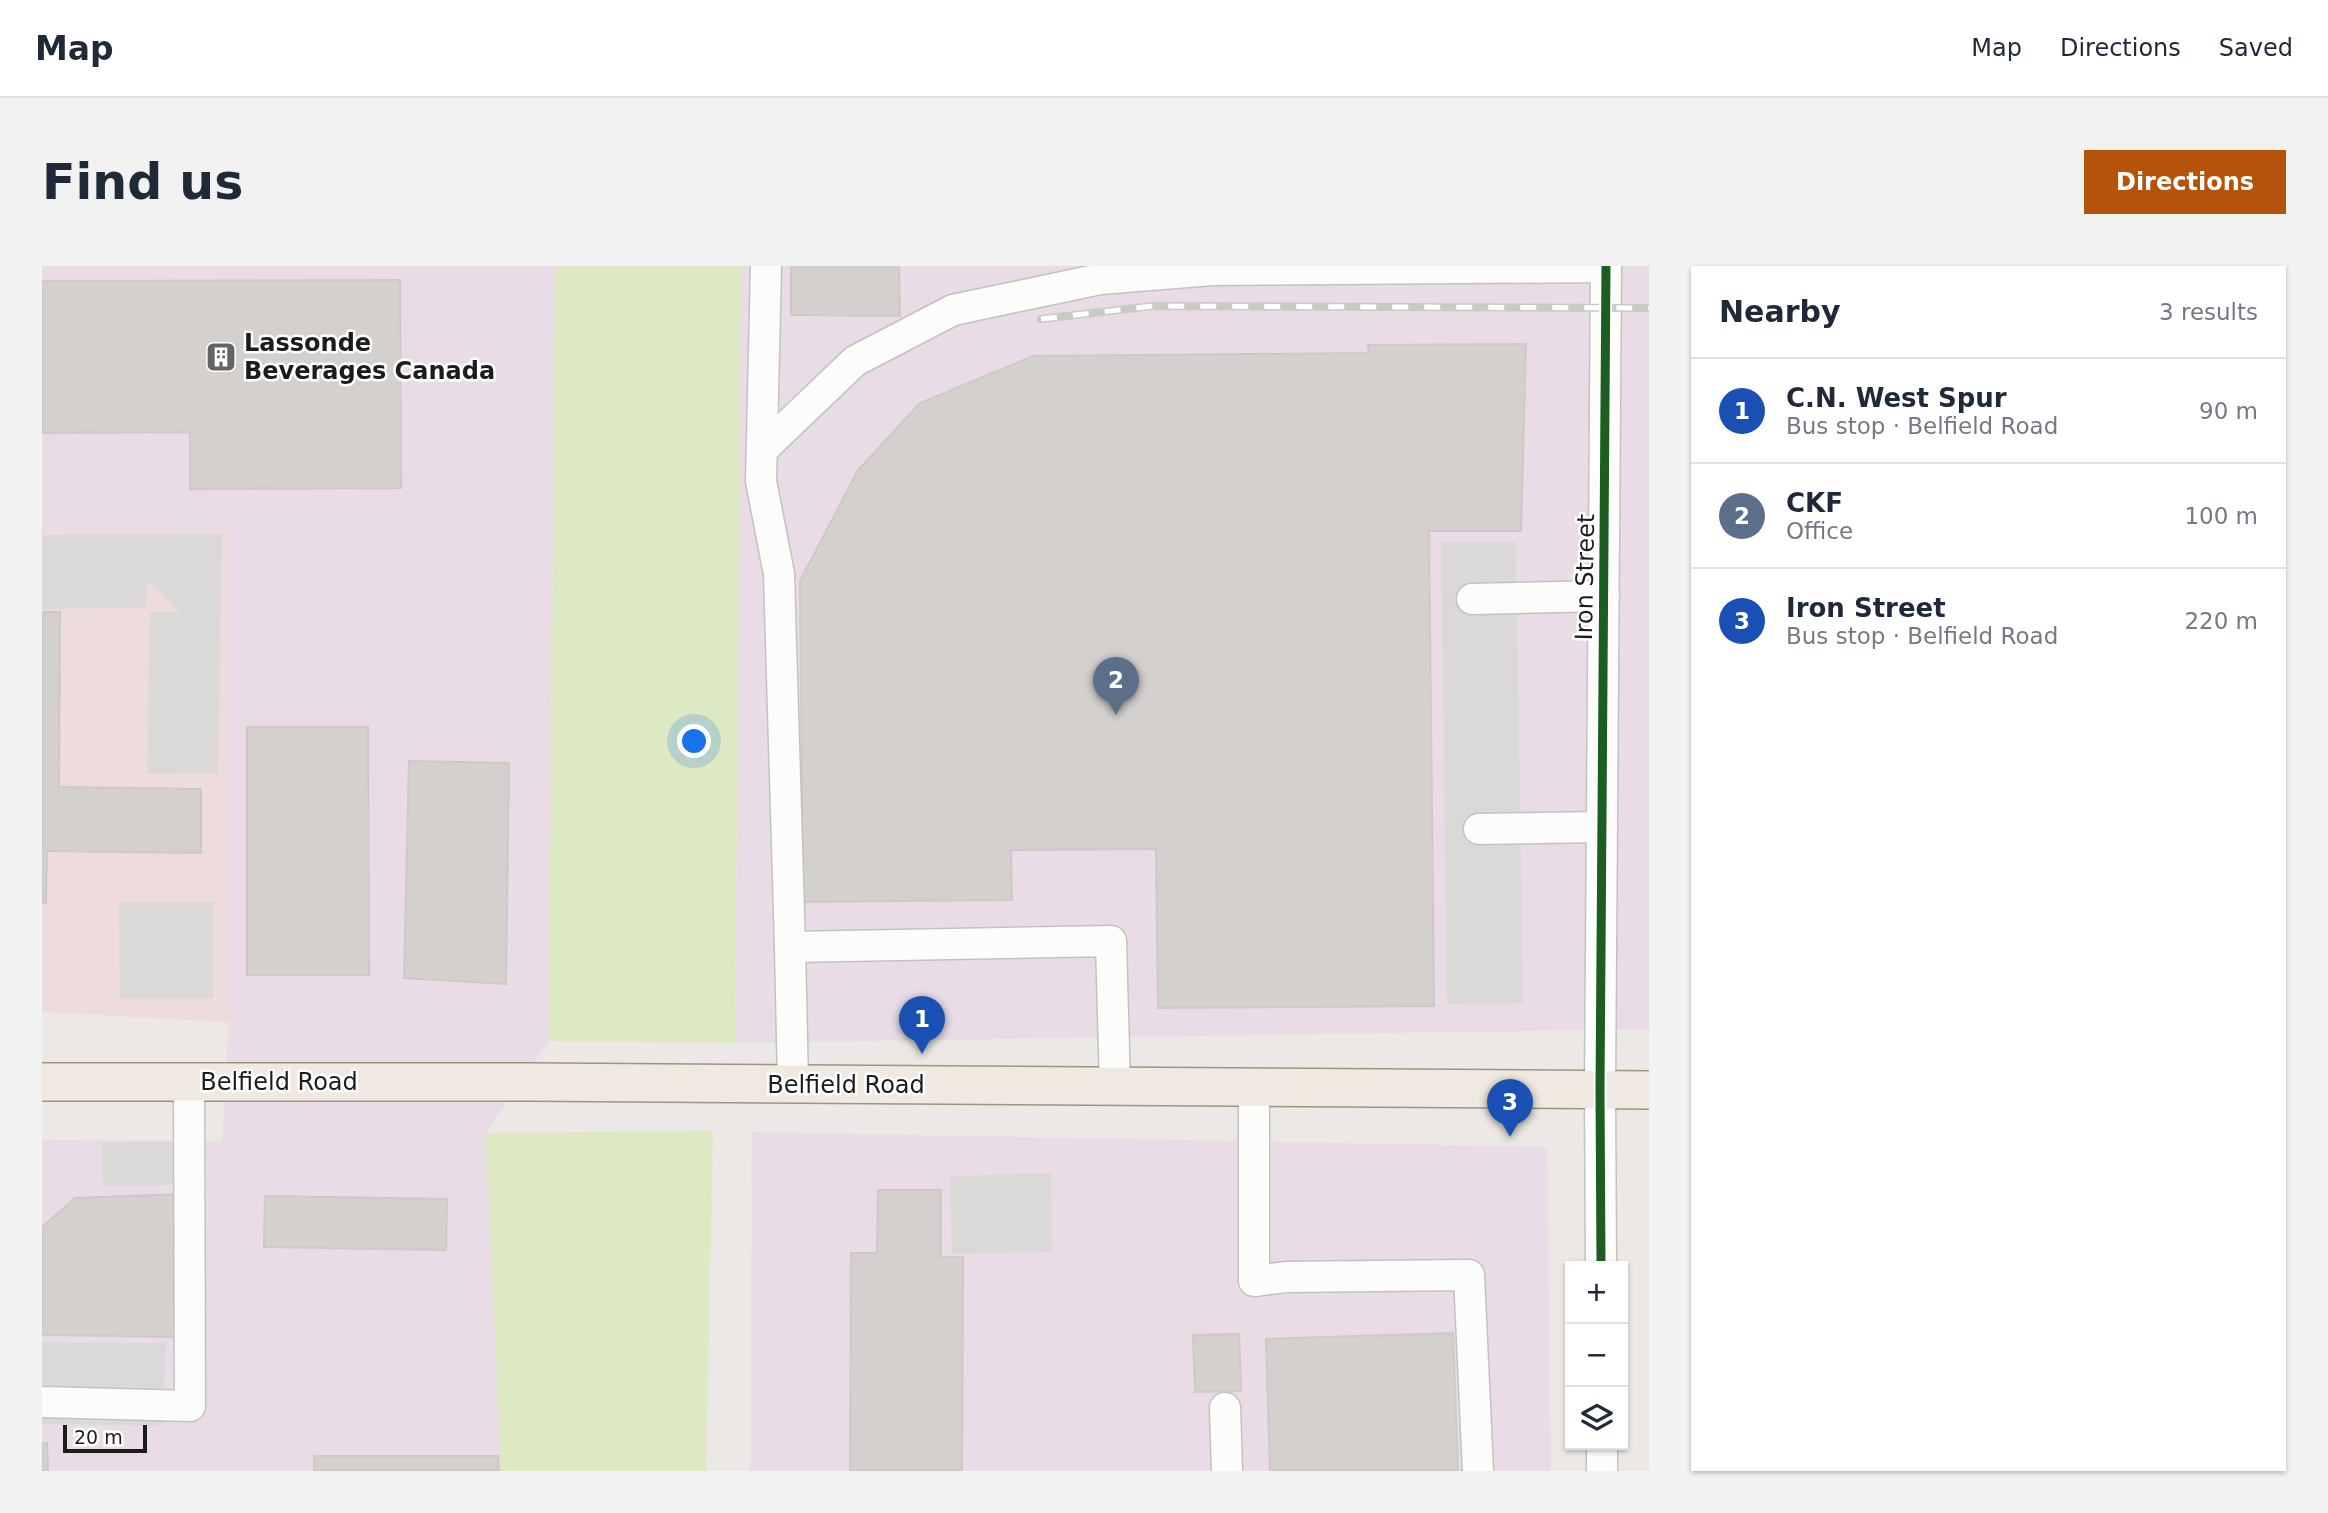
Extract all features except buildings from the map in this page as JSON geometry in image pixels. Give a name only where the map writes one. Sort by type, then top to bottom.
[{"type":"main road","name":"Belfield Road","points":[[42,1082],[1649,1090]]},
{"type":"street","points":[[766,266],[761,481],[779,574],[793,1084]]},
{"type":"street","points":[[762,450],[855,361],[953,310],[1100,279],[1213,270],[1606,267]]},
{"type":"street","name":"Iron Street","points":[[1601,1261],[1606,267]]},
{"type":"street","points":[[1472,599],[1604,596]]},
{"type":"street","points":[[1479,830],[1602,827]]},
{"type":"street","points":[[790,947],[1111,942],[1115,1087]]},
{"type":"street","points":[[42,1402],[190,1406],[189,1082]]},
{"type":"street","points":[[1254,1087],[1254,1281],[1286,1278],[1469,1275],[1478,1471]]},
{"type":"street","points":[[1224,1408],[1227,1471]]},
{"type":"street","points":[[1602,1450],[1602,1471]]},
{"type":"shaded area","points":[[42,266],[555,266],[549,1041],[486,1133],[501,1471],[42,1471],[42,1140],[222,1141],[229,1022],[229,531],[42,531]]},
{"type":"shaded area","points":[[741,266],[1649,266],[1649,1029],[735,1043]]},
{"type":"shaded area","points":[[42,531],[229,531],[229,1022],[42,1012]]},
{"type":"shaded area","points":[[222,534],[218,773],[147,774],[150,612],[180,612],[148,581],[145,608],[42,609],[42,535]]},
{"type":"shaded area","points":[[1441,542],[1516,542],[1523,1003],[1447,1004]]},
{"type":"shaded area","points":[[119,902],[213,902],[213,998],[120,998]]},
{"type":"shaded area","points":[[752,1132],[1547,1147],[1551,1471],[750,1471]]},
{"type":"shaded area","points":[[172,1141],[173,1185],[103,1186],[102,1142]]},
{"type":"shaded area","points":[[1051,1173],[1052,1252],[952,1254],[950,1176]]},
{"type":"shaded area","points":[[42,1342],[166,1343],[163,1426],[42,1424]]},
{"type":"green space","points":[[555,266],[741,266],[735,1043],[549,1041]]},
{"type":"green space","points":[[713,1131],[706,1471],[501,1471],[486,1133]]},
{"type":"railway","points":[[1041,319],[1153,306],[1649,308]]},
{"type":"cycle path","points":[[1601,1261],[1606,266]]},
{"type":"place","name":"Lassonde Beverages Canada","points":[[221,357]]},
{"type":"place","name":"CKF","points":[[1116,715]]},
{"type":"place","name":"C.N. West Spur","points":[[922,1054]]},
{"type":"place","name":"Iron Street","points":[[1510,1137]]}]
